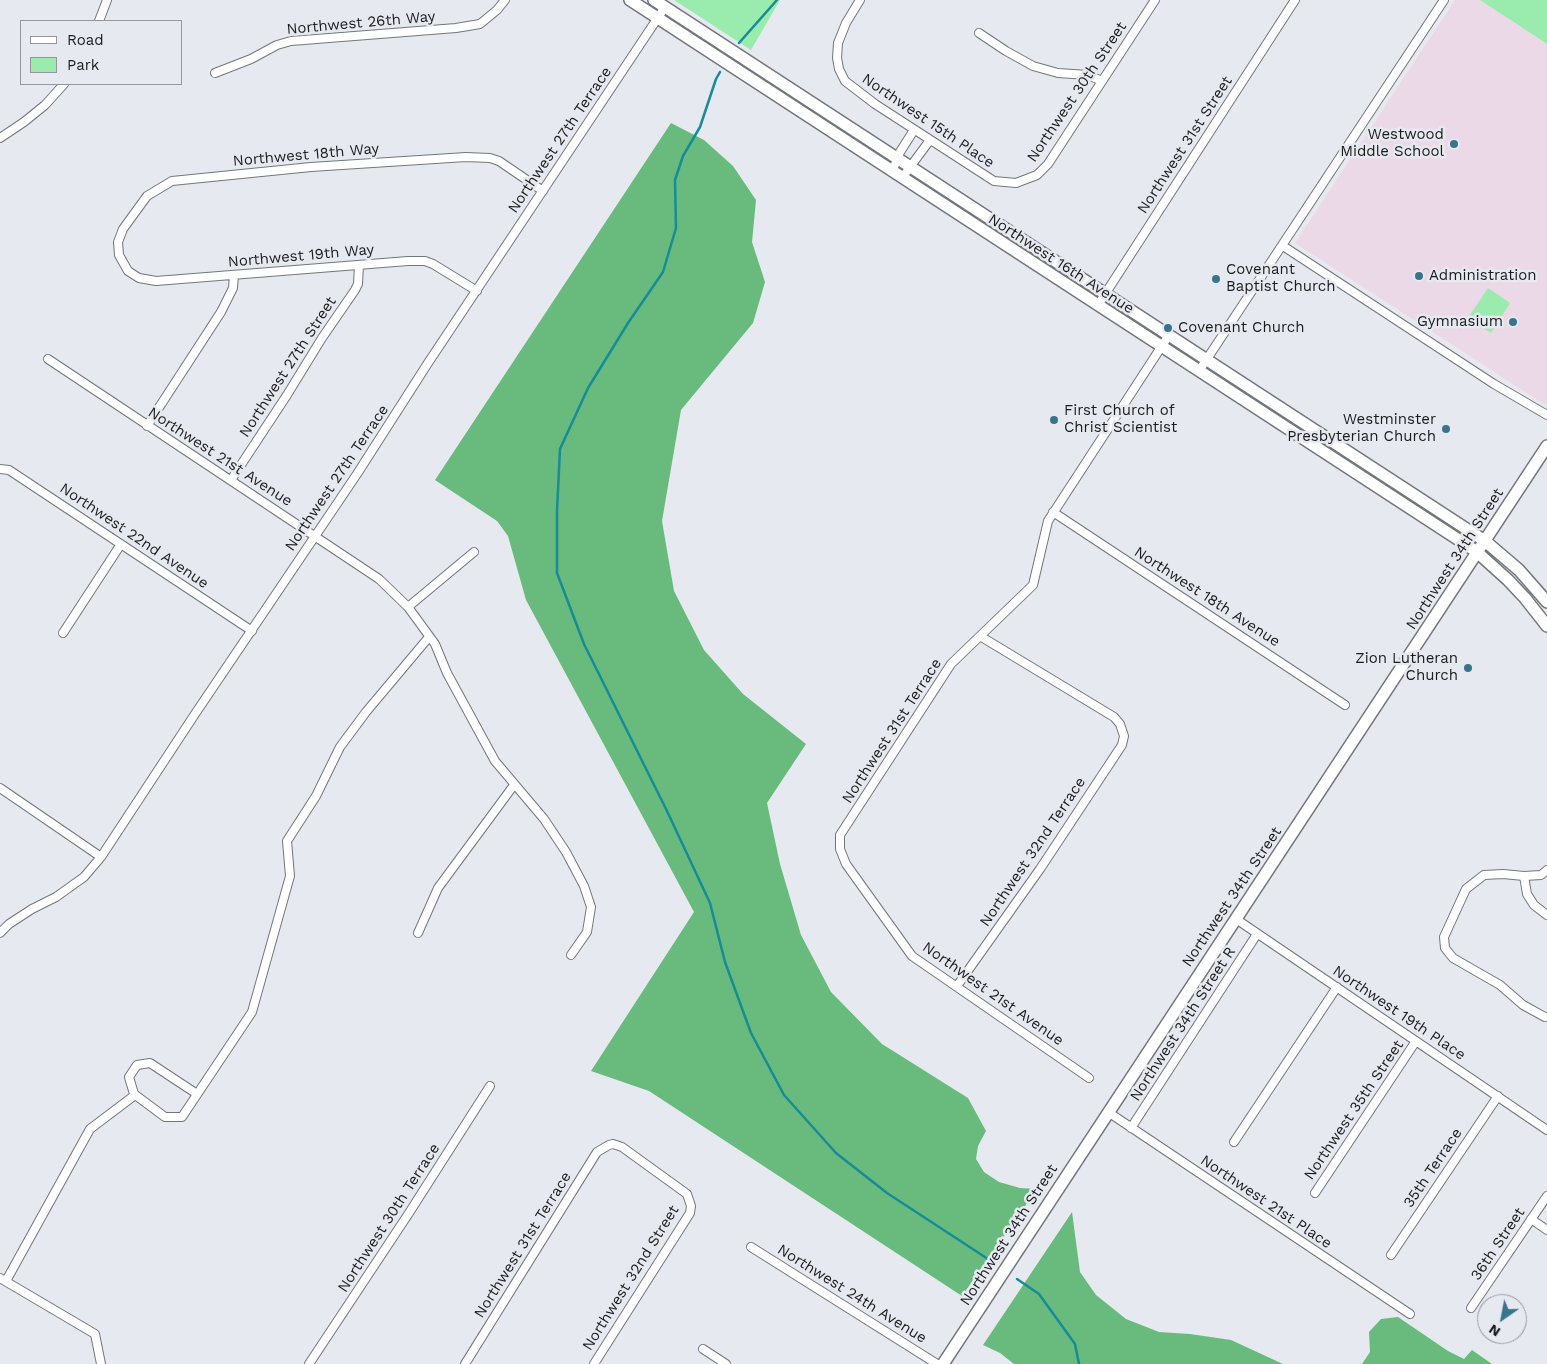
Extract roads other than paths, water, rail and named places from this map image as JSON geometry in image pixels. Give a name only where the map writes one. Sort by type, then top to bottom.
[{"type":"main road","name":"Northwest 16th Avenue","points":[[630,0],[1477,552],[1526,598],[1547,626]]},
{"type":"main road","name":"Northwest 16th Avenue","points":[[654,0],[1485,541],[1519,570],[1547,602]]},
{"type":"main road","points":[[777,96],[784,85]]},
{"type":"main road","points":[[1331,456],[1338,445]]},
{"type":"main road","name":"Northwest 34th Street","points":[[943,1364],[1547,446]]},
{"type":"street","points":[[99,20],[107,0]]},
{"type":"street","name":"Northwest 26th Way","points":[[216,73],[251,59],[277,45],[291,41],[456,28],[480,24],[497,10],[505,0]]},
{"type":"street","name":"Northwest 15th Place","points":[[860,0],[846,22],[838,43],[837,58],[845,81],[855,90],[914,130],[994,181],[1016,183],[1038,175]]},
{"type":"street","name":"Northwest 30th Street","points":[[1038,175],[1048,164],[1155,0]]},
{"type":"street","name":"Northwest 31st Street","points":[[1098,305],[1295,0]]},
{"type":"street","points":[[1199,371],[1444,0]]},
{"type":"street","name":"Northwest 27th Terrace","points":[[0,934],[9,924],[32,909],[56,897],[84,877],[101,857],[665,7]]},
{"type":"street","points":[[979,33],[1006,52],[1033,66],[1058,73],[1088,75],[1102,81]]},
{"type":"street","points":[[0,138],[45,105],[63,85]]},
{"type":"street","points":[[892,172],[897,158],[914,130]]},
{"type":"street","points":[[902,178],[916,162],[930,140]]},
{"type":"street","name":"Northwest 18th Way","points":[[124,267],[119,255],[118,242],[123,229],[147,196],[172,181],[312,167],[466,157],[490,158],[543,191]]},
{"type":"street","points":[[1283,246],[1494,384],[1547,415]]},
{"type":"street","name":"Northwest 19th Way","points":[[124,267],[139,278],[156,281],[424,261],[433,264],[477,291]]},
{"type":"street","name":"Northwest 27th Street","points":[[231,480],[355,290],[358,284],[360,265]]},
{"type":"street","points":[[148,426],[221,312],[233,288],[234,275]]},
{"type":"street","name":"Northwest 31st Terrace","points":[[840,849],[840,835],[951,664],[1033,585],[1048,520],[1169,335]]},
{"type":"street","name":"Northwest 21st Avenue","points":[[48,360],[379,579],[408,607],[435,644],[447,672],[495,761],[544,819],[566,852],[584,886],[591,907],[587,932],[571,955]]},
{"type":"street","name":"Northwest 22nd Avenue","points":[[0,469],[9,470],[252,631]]},
{"type":"street","name":"Northwest 18th Avenue","points":[[1053,512],[1345,705]]},
{"type":"street","points":[[63,633],[121,544]]},
{"type":"street","points":[[408,607],[474,552]]},
{"type":"street","name":"Northwest 32nd Terrace","points":[[957,986],[1040,868],[1122,745],[1123,730],[1113,717],[980,636]]},
{"type":"street","points":[[197,1094],[150,1063],[137,1065],[129,1078],[135,1096],[165,1117],[182,1117],[252,1012],[290,876],[287,841],[316,796],[340,747],[366,712],[429,637]]},
{"type":"street","points":[[418,934],[438,888],[514,785]]},
{"type":"street","points":[[0,788],[101,857]]},
{"type":"street","name":"Northwest 21st Avenue","points":[[840,849],[846,864],[912,956],[1089,1078]]},
{"type":"street","points":[[1545,1017],[1523,1005],[1500,985],[1453,958],[1445,948],[1444,937],[1466,890],[1484,875],[1541,875],[1547,870]]},
{"type":"street","points":[[1524,876],[1527,894],[1534,905],[1547,915]]},
{"type":"street","name":"Northwest 19th Place","points":[[1236,920],[1547,1130]]},
{"type":"street","name":"Northwest 34th Street R","points":[[1131,1128],[1258,934]]},
{"type":"street","points":[[1234,1142],[1337,987]]},
{"type":"street","name":"Northwest 35th Street","points":[[1315,1193],[1416,1041]]},
{"type":"street","name":"Northwest 30th Terrace","points":[[309,1364],[490,1086]]},
{"type":"street","points":[[101,1364],[95,1334],[3,1279],[90,1129],[135,1096]]},
{"type":"street","name":"35th Terrace","points":[[1391,1255],[1498,1096]]},
{"type":"street","name":"Northwest 21st Place","points":[[1108,1112],[1410,1314]]},
{"type":"street","name":"Northwest 31st Terrace","points":[[465,1364],[587,1167],[598,1152],[609,1145]]},
{"type":"street","name":"Northwest 32nd Street","points":[[594,1364],[690,1213],[691,1206],[686,1194],[622,1147],[609,1145]]},
{"type":"street","name":"36th Street","points":[[1471,1308],[1547,1196]]},
{"type":"street","points":[[1531,1219],[1547,1230]]},
{"type":"street","name":"Northwest 24th Avenue","points":[[751,1247],[937,1364]]},
{"type":"street","points":[[703,1349],[726,1364]]},
{"type":"waterway","points":[[739,43],[777,0]]},
{"type":"waterway","points":[[720,72],[700,127],[683,156],[675,180],[676,228],[663,272],[628,323],[588,388],[560,449],[557,573],[584,644],[667,811],[710,903],[725,962],[751,1033],[784,1095],[836,1153],[887,1193],[991,1261]]},
{"type":"waterway","points":[[1017,1279],[1039,1294],[1075,1344],[1079,1364]]},
{"type":"place","name":"Westwood Middle School","points":[[1454,144]]},
{"type":"place","name":"Administration","points":[[1419,276]]},
{"type":"place","name":"Covenant Baptist Church","points":[[1216,279]]},
{"type":"place","name":"Gymnasium","points":[[1513,322]]},
{"type":"place","name":"Covenant Church","points":[[1168,328]]},
{"type":"place","name":"First Church of Christ Scientist","points":[[1054,420]]},
{"type":"place","name":"Westminster Presbyterian Church","points":[[1446,429]]},
{"type":"place","name":"Zion Lutheran Church","points":[[1468,668]]}]
